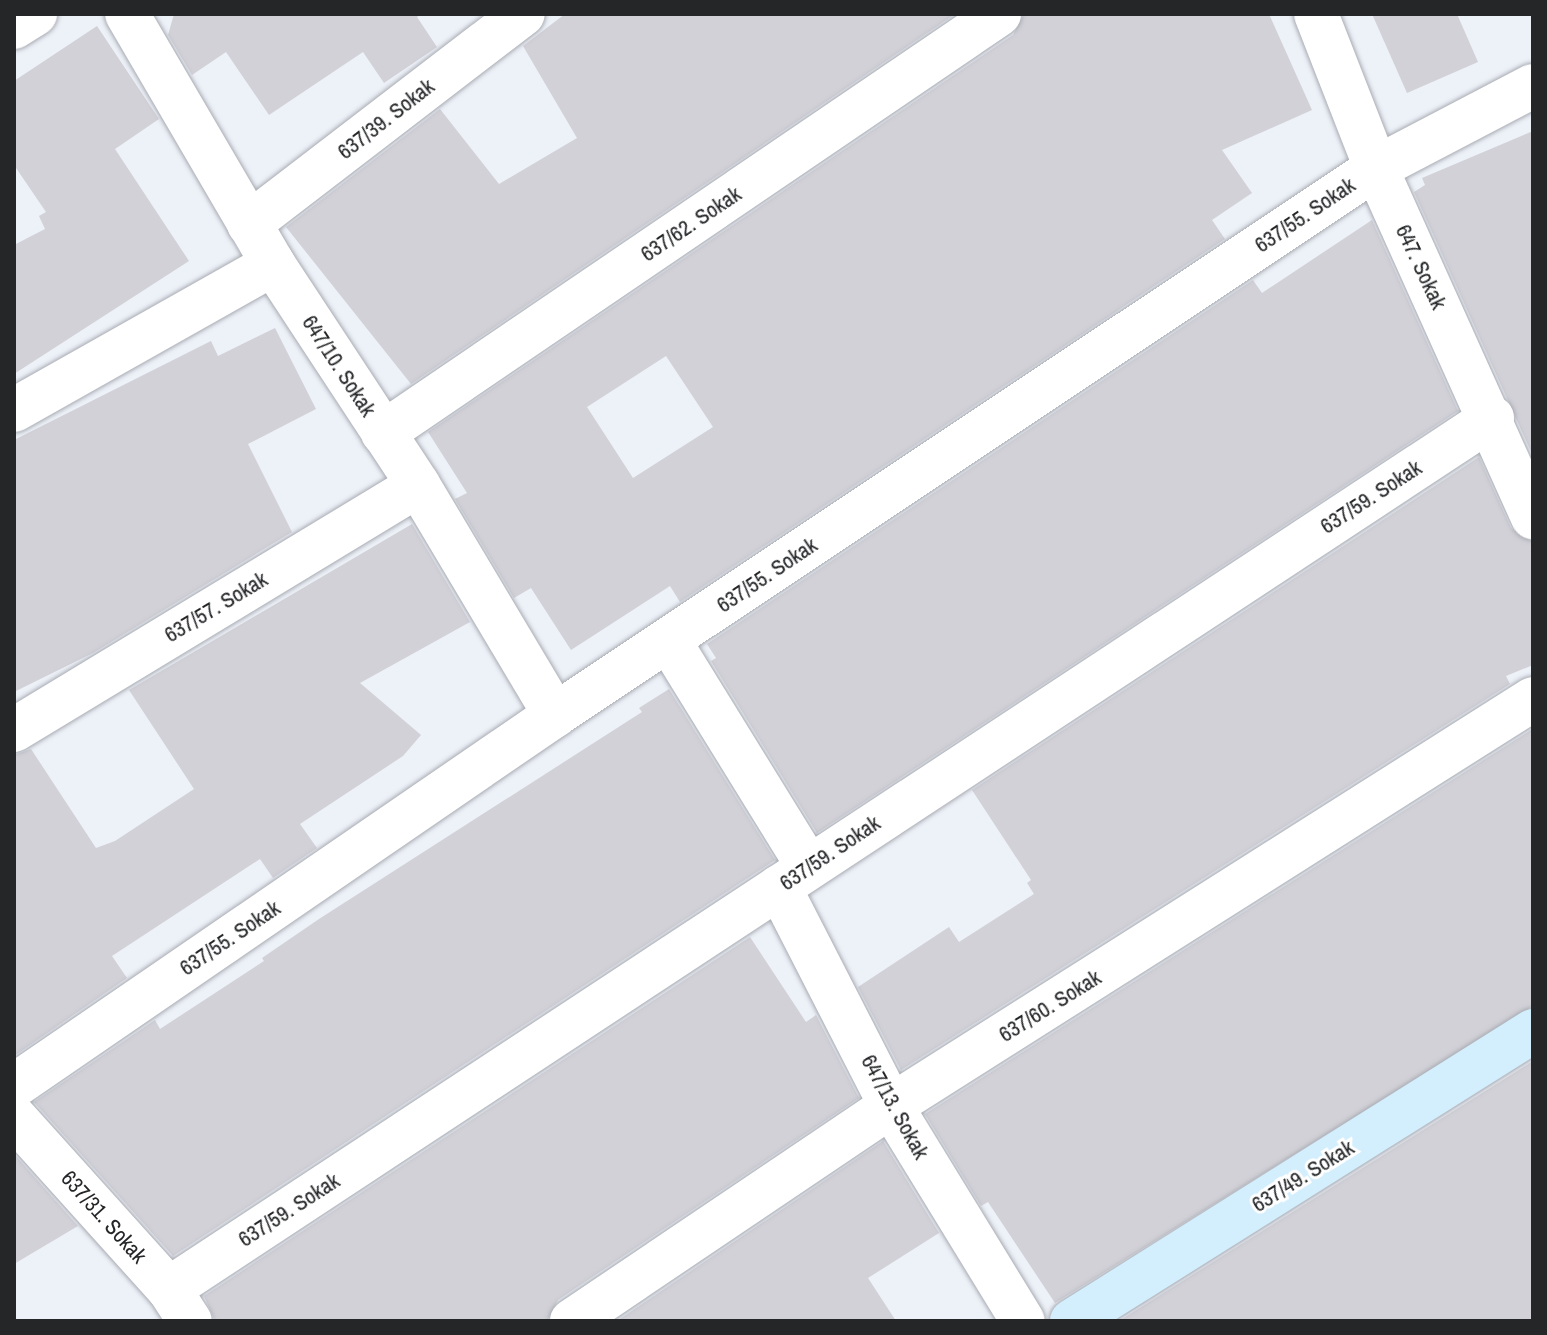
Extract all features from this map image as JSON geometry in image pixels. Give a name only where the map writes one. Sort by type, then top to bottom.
[{"type":"street","points":[[14,27],[35,14]]},
{"type":"street","name":"647/10. Sokak","points":[[127,14],[273,264],[418,485],[555,715]]},
{"type":"street","name":"637/39. Sokak","points":[[249,224],[523,14]]},
{"type":"street","name":"637/62. Sokak","points":[[383,433],[999,14]]},
{"type":"street","name":"647. Sokak","points":[[1316,14],[1376,168],[1492,418],[1533,517]]},
{"type":"street","name":"637/55. Sokak","points":[[14,1086],[555,715],[1376,168],[1533,86]]},
{"type":"street","points":[[14,410],[273,264]]},
{"type":"street","name":"637/59. Sokak","points":[[179,1305],[794,876],[1492,418]]},
{"type":"street","name":"637/57. Sokak","points":[[14,730],[418,485]]},
{"type":"street","name":"647/13. Sokak","points":[[669,641],[794,876],[891,1106],[1023,1321]]},
{"type":"street","name":"637/60. Sokak","points":[[572,1321],[891,1106],[1533,699]]},
{"type":"street","name":"637/49. Sokak","points":[[1072,1321],[1533,1031]]},
{"type":"street","name":"637/31. Sokak","points":[[14,1117],[179,1305]]},
{"type":"building","points":[[174,14],[421,14],[417,17],[437,47],[384,83],[363,52],[269,115],[226,52],[192,75],[168,35]]},
{"type":"building","points":[[565,14],[955,14],[411,384],[286,227],[440,109],[499,184],[577,138],[523,46]]},
{"type":"building","points":[[1024,14],[1269,14],[1312,110],[1222,150],[1252,193],[1212,220],[1225,239],[680,602],[670,586],[571,650],[531,588],[514,598],[455,499],[467,493],[428,432],[1013,35]],"holes":[[[666,356],[713,427],[633,478],[587,407]]]},
{"type":"building","points":[[1372,14],[1457,14],[1478,62],[1407,93]]},
{"type":"building","points":[[97,26],[159,119],[115,149],[189,261],[14,374],[14,245],[45,229],[39,216],[46,212],[14,165],[14,81]]},
{"type":"building","points":[[1533,131],[1533,456],[1414,192],[1425,185],[1422,178]]},
{"type":"building","points":[[1372,220],[1458,411],[817,833],[711,661],[716,658],[707,644],[1253,280],[1262,293]]},
{"type":"building","points":[[275,328],[316,409],[248,444],[292,532],[93,653],[14,692],[14,440],[211,341],[218,356]]},
{"type":"building","points":[[1479,457],[1511,528],[1533,542],[1533,665],[1506,676],[1510,684],[901,1070],[858,987],[949,927],[959,942],[1034,894],[1027,883],[1031,880],[972,790]]},
{"type":"building","points":[[412,524],[470,622],[360,683],[421,735],[403,756],[300,824],[317,848],[273,878],[260,859],[112,956],[127,978],[14,1056],[14,755],[31,749],[96,848],[115,841],[194,789],[129,690]]},
{"type":"building","points":[[669,689],[775,860],[173,1256],[34,1102],[155,1020],[160,1029],[264,961],[262,958],[319,919],[642,712],[639,708]]},
{"type":"building","points":[[1531,730],[1533,1006],[1055,1303],[988,1202],[981,1206],[925,1114]]},
{"type":"building","points":[[750,937],[806,1022],[816,1015],[859,1098],[558,1300],[547,1321],[215,1321],[204,1296]]},
{"type":"building","points":[[1533,1061],[1533,1321],[1119,1321]]},
{"type":"building","points":[[883,1141],[939,1233],[868,1278],[896,1321],[617,1321]]},
{"type":"building","points":[[14,1154],[78,1226],[14,1264]]}]
